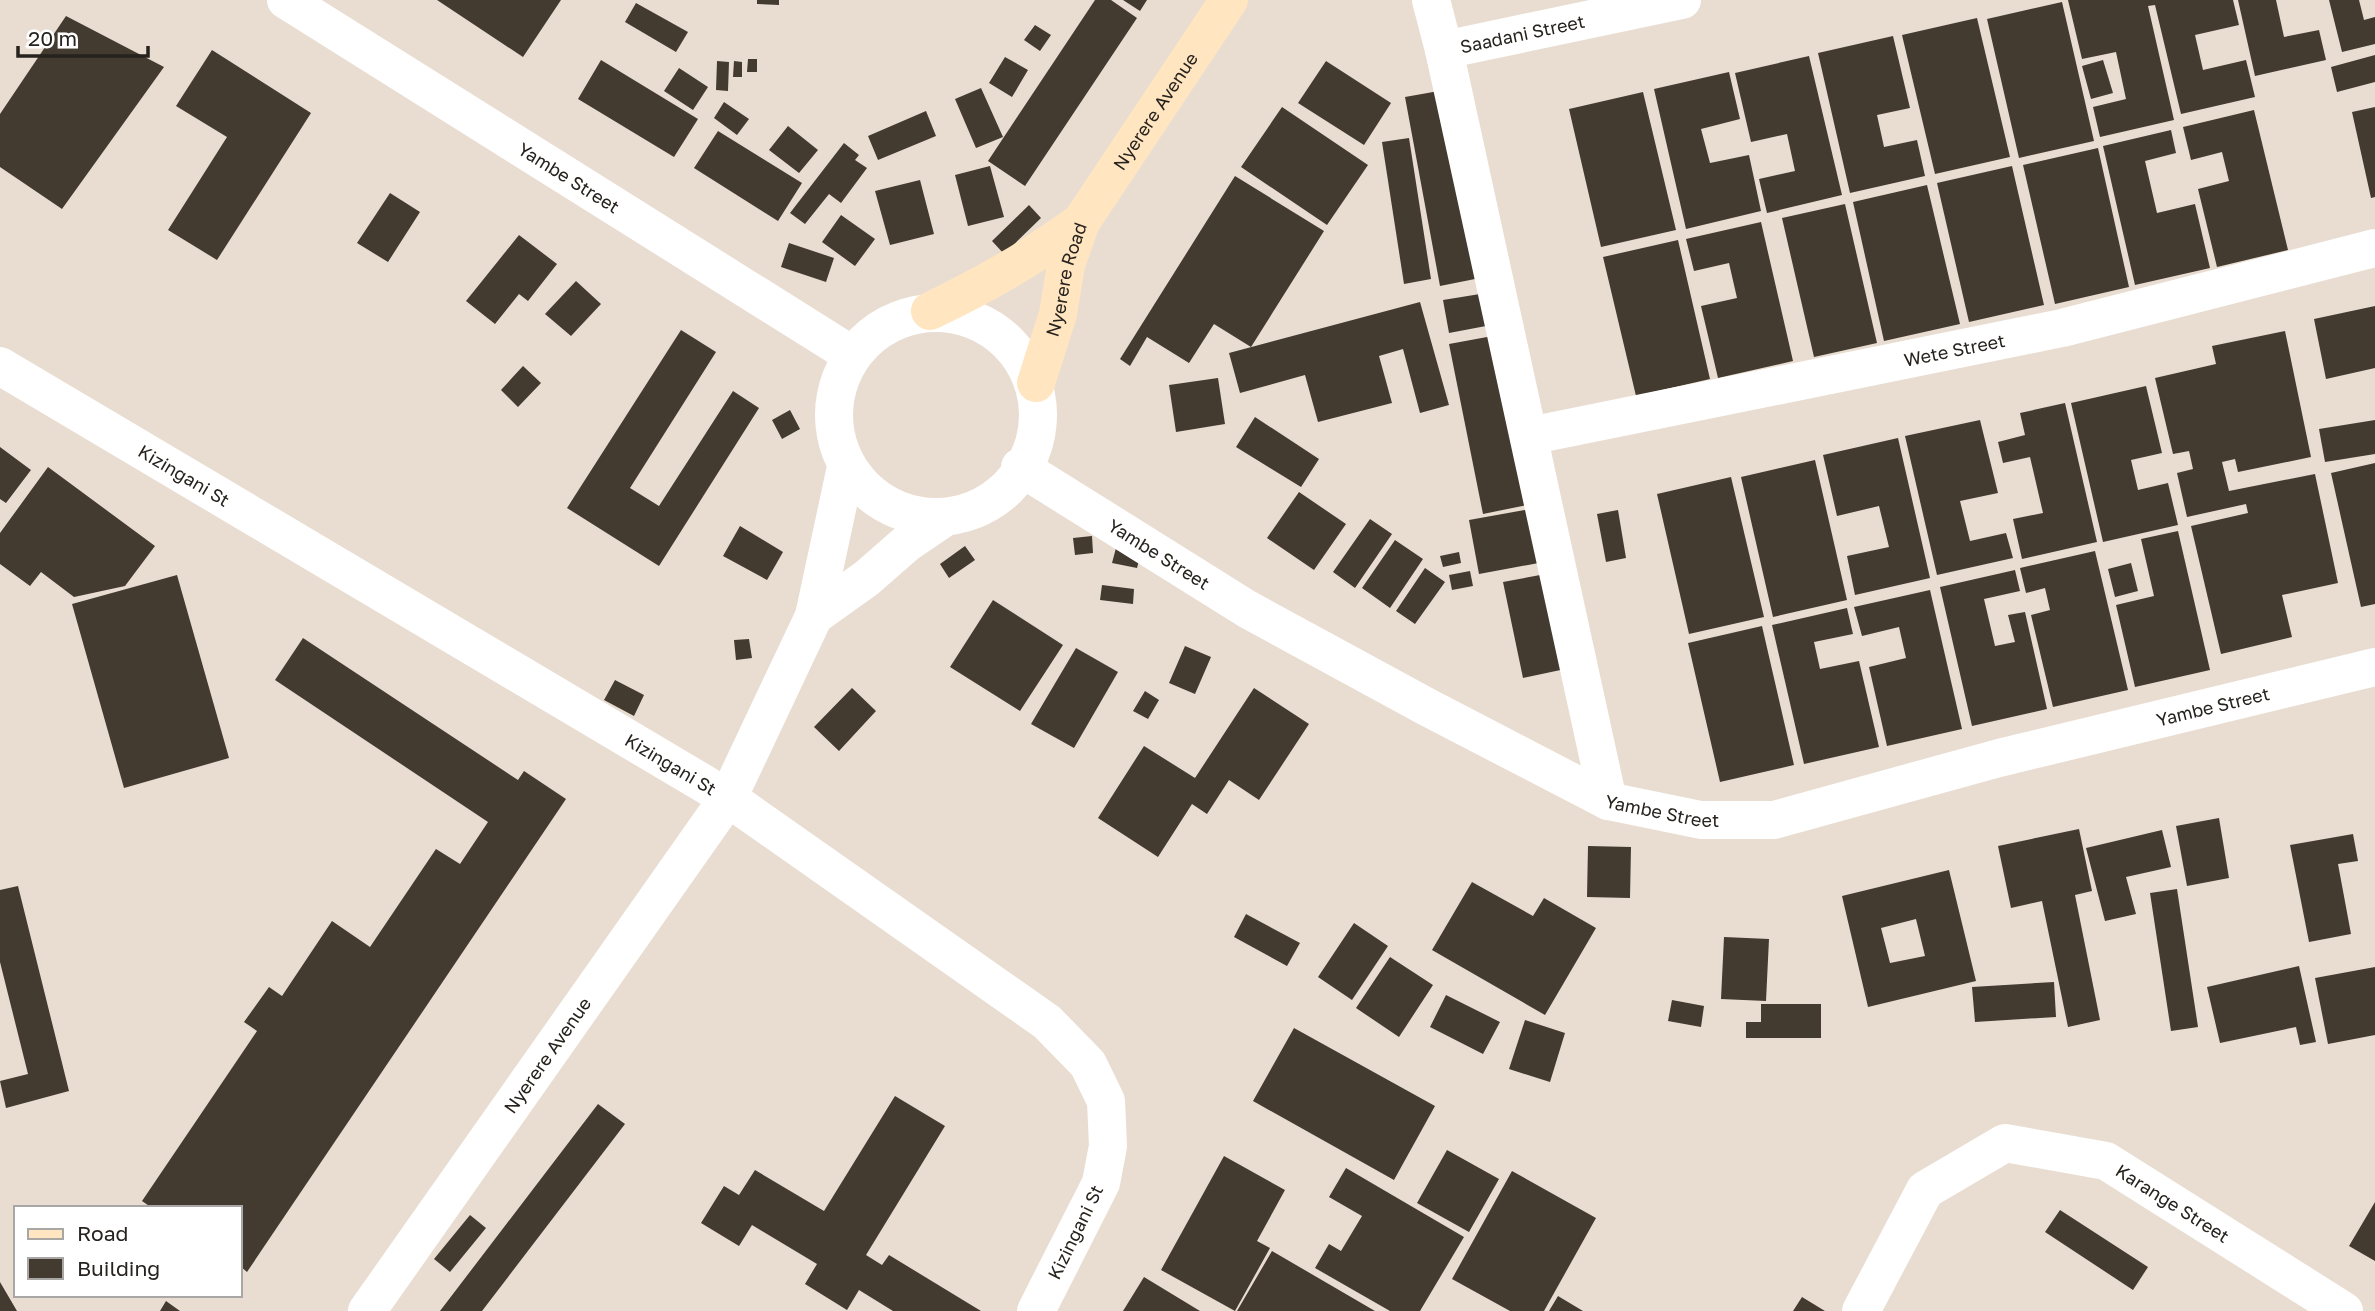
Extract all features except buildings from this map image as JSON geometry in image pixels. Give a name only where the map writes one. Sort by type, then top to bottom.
[{"type":"main road","name":"Nyerere Avenue","points":[[1081,222],[1229,0]]},
{"type":"main road","name":"Nyerere Road","points":[[930,312],[990,282],[1041,252],[1081,222]]},
{"type":"main road","name":"Nyerere Road","points":[[1036,383],[1058,314],[1066,265],[1081,222]]},
{"type":"street","name":"Yambe Street","points":[[286,0],[852,355]]},
{"type":"street","points":[[1431,0],[1608,801]]},
{"type":"street","name":"Saadani Street","points":[[1444,50],[1682,0]]},
{"type":"street","name":"Wete Street","points":[[1529,436],[2062,328],[2375,248]]},
{"type":"street","points":[[728,797],[814,616],[846,467],[832,410],[852,355],[886,324],[930,312],[975,318],[1013,344],[1036,383],[1041,425],[1020,467],[993,504],[941,520],[907,543],[867,578],[814,616]]},
{"type":"street","name":"Kizingani St","points":[[0,366],[728,797],[1047,1022],[1088,1064],[1106,1101],[1108,1146],[1101,1183],[1036,1311]]},
{"type":"street","points":[[846,467],[886,506],[941,520]]},
{"type":"street","name":"Yambe Street","points":[[1020,467],[1247,609],[1608,801],[1701,820],[1774,820],[1999,758],[2375,667]]},
{"type":"street","name":"Nyerere Avenue","points":[[367,1311],[728,797]]},
{"type":"street","name":"Karange Street","points":[[1861,1311],[1925,1190],[2005,1143],[2106,1161],[2344,1311]]}]
